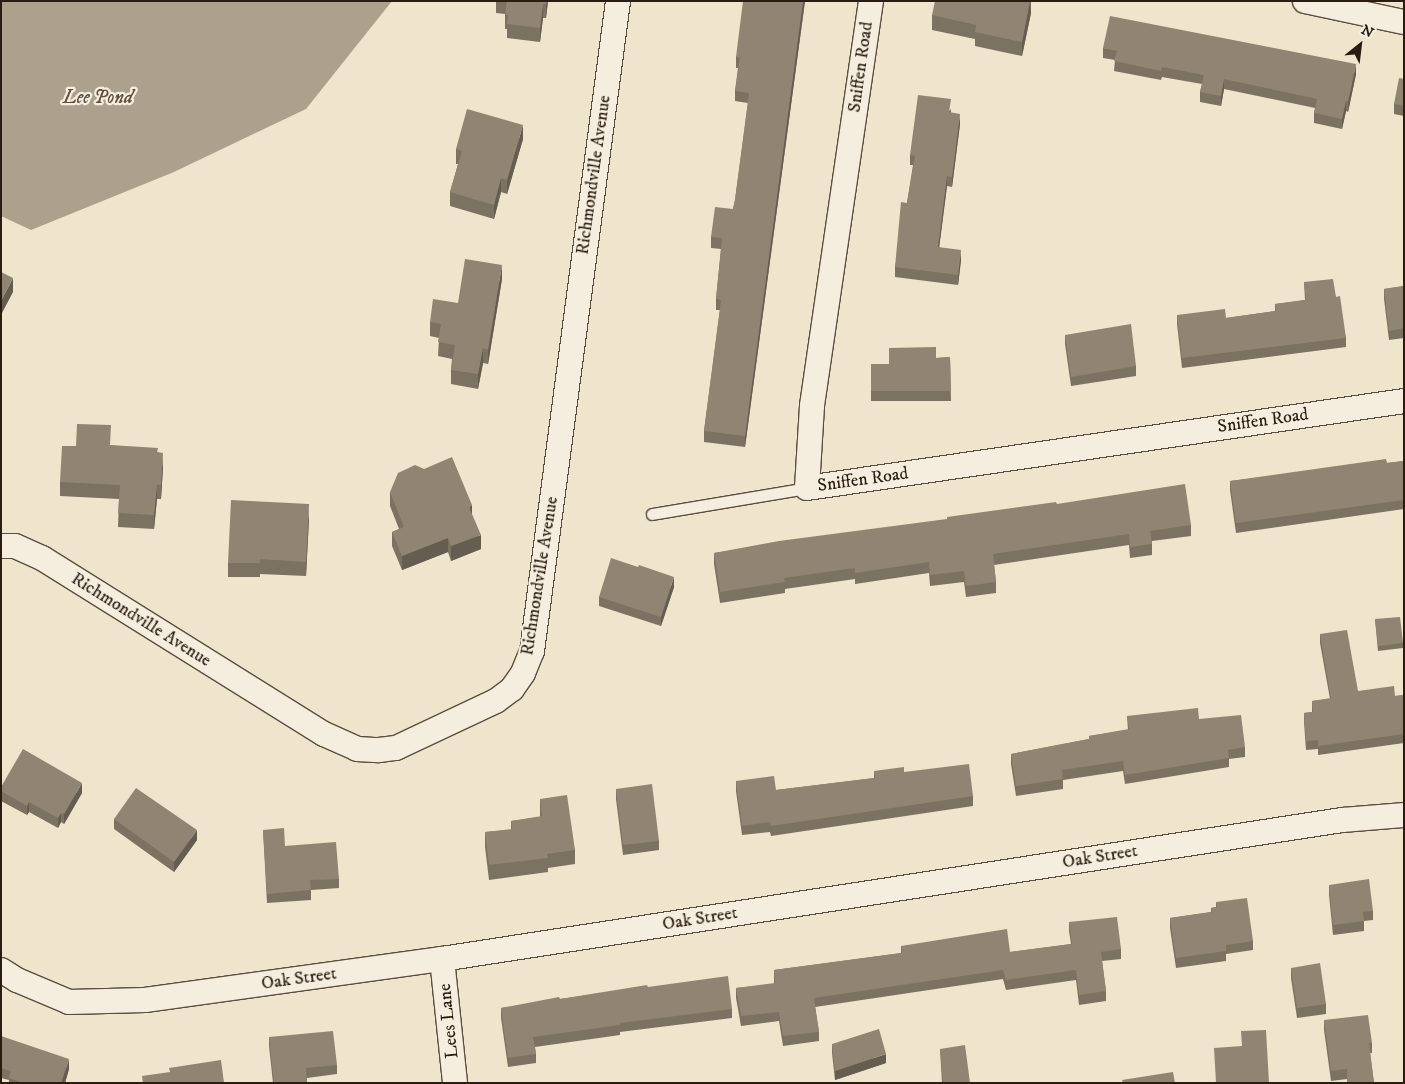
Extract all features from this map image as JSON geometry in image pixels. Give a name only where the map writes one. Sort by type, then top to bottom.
[{"type":"street","name":"Richmondville Avenue","points":[[1,546],[15,546],[42,558],[324,734],[357,749],[379,750],[396,748],[496,701],[512,689],[523,673],[532,651],[618,1]]},
{"type":"street","name":"Sniffen Road","points":[[870,1],[812,406],[807,488],[1404,401]]},
{"type":"street","points":[[1305,1],[1404,22]]},
{"type":"street","name":"Oak Street","points":[[1,970],[17,980],[69,1002],[145,1000],[442,959],[1342,820],[1404,815]]},
{"type":"street","name":"Lees Lane","points":[[442,959],[455,1083]]},
{"type":"lane","points":[[652,514],[807,488]]},
{"type":"water","name":"Lee Pond","points":[[1,1],[392,1],[306,109],[174,172],[31,230],[1,216]]},
{"type":"building","points":[[507,1],[547,1],[546,4],[543,4],[540,28],[507,24],[508,15],[505,14]]},
{"type":"building","points":[[743,1],[803,1],[745,436],[704,431],[721,300],[716,299],[722,238],[711,237],[715,207],[733,209],[749,93],[735,91],[740,58],[736,57]]},
{"type":"building","points":[[935,1],[1030,1],[1022,42],[975,32],[976,25],[932,15]]},
{"type":"building","points":[[1110,16],[1356,64],[1348,102],[1346,101],[1342,119],[1314,113],[1317,99],[1224,79],[1221,96],[1200,92],[1204,75],[1162,67],[1161,71],[1114,61],[1117,51],[1103,48]]},
{"type":"building","points":[[1399,78],[1404,79],[1404,106],[1394,104]]},
{"type":"building","points":[[918,95],[951,99],[949,112],[960,114],[952,177],[947,176],[938,247],[961,250],[958,275],[895,267],[901,202],[907,203],[915,156],[910,155]]},
{"type":"building","points":[[467,109],[523,125],[507,180],[501,178],[494,205],[450,192],[462,151],[456,149]]},
{"type":"building","points":[[465,259],[502,265],[488,350],[483,348],[478,374],[451,370],[455,345],[438,342],[441,324],[430,322],[433,299],[458,303]]},
{"type":"building","points":[[1,272],[13,278],[1,301]]},
{"type":"building","points":[[1333,279],[1336,297],[1340,296],[1346,338],[1182,358],[1177,315],[1225,309],[1226,318],[1276,311],[1275,304],[1306,300],[1304,282]]},
{"type":"building","points":[[1404,286],[1404,328],[1389,331],[1384,289]]},
{"type":"building","points":[[1131,324],[1136,366],[1071,377],[1065,335]]},
{"type":"building","points":[[936,347],[936,358],[950,357],[951,391],[871,391],[871,364],[889,364],[889,348]]},
{"type":"building","points":[[77,424],[111,425],[110,445],[158,448],[157,452],[163,453],[161,485],[157,485],[154,515],[118,513],[120,485],[60,482],[62,446],[76,446]]},
{"type":"building","points":[[452,457],[472,505],[469,507],[481,535],[451,546],[448,538],[402,556],[392,532],[404,527],[390,492],[398,473],[415,465],[424,469]]},
{"type":"building","points":[[1386,459],[1387,463],[1404,461],[1404,500],[1236,523],[1230,481]]},
{"type":"building","points":[[1185,484],[1191,525],[1150,531],[1152,544],[1130,547],[1129,534],[993,554],[996,582],[966,586],[964,571],[930,575],[929,562],[855,573],[855,568],[784,578],[785,582],[720,592],[714,553],[779,541],[947,519],[947,517],[1056,502],[1057,504]]},
{"type":"building","points":[[231,500],[309,504],[306,562],[260,559],[260,563],[228,563]]},
{"type":"building","points":[[611,558],[674,577],[661,617],[599,597]]},
{"type":"building","points":[[1400,617],[1403,643],[1378,646],[1375,619]]},
{"type":"building","points":[[1347,630],[1358,691],[1394,686],[1395,696],[1404,695],[1404,734],[1318,746],[1318,740],[1306,741],[1304,713],[1313,712],[1312,701],[1331,698],[1320,634]]},
{"type":"building","points":[[1198,708],[1199,719],[1241,715],[1245,747],[1228,750],[1229,758],[1125,775],[1123,761],[1062,770],[1063,779],[1016,786],[1011,754],[1129,729],[1127,716]]},
{"type":"building","points":[[23,749],[82,783],[64,814],[61,813],[58,818],[29,802],[27,806],[1,791],[1,787]]},
{"type":"building","points":[[969,764],[973,796],[771,826],[770,822],[742,826],[736,781],[774,776],[776,790],[875,778],[874,771],[904,767],[904,772]]},
{"type":"building","points":[[652,784],[659,841],[623,845],[616,789]]},
{"type":"building","points":[[136,788],[197,830],[174,862],[114,819]]},
{"type":"building","points":[[567,795],[575,850],[547,854],[548,858],[489,865],[485,832],[512,829],[511,821],[542,816],[540,799]]},
{"type":"building","points":[[284,828],[285,846],[336,842],[339,879],[310,880],[311,890],[267,894],[263,830]]},
{"type":"building","points":[[1369,879],[1373,911],[1363,912],[1364,921],[1333,925],[1329,885]]},
{"type":"building","points":[[1247,898],[1253,941],[1226,945],[1226,951],[1176,958],[1170,918],[1212,912],[1211,908],[1217,907],[1216,902]]},
{"type":"building","points":[[1117,917],[1121,949],[1101,952],[1106,991],[1079,995],[1076,970],[1006,980],[1003,970],[814,998],[819,1032],[783,1036],[779,1012],[741,1016],[736,988],[775,983],[774,970],[902,953],[901,946],[1007,929],[1010,952],[1072,944],[1069,922]]},
{"type":"building","points":[[1320,963],[1326,1004],[1297,1008],[1291,968]]},
{"type":"building","points":[[728,976],[732,1009],[620,1023],[620,1025],[533,1037],[536,1054],[508,1058],[501,1008],[559,997],[560,999],[647,985],[648,987]]},
{"type":"building","points":[[1368,1015],[1372,1043],[1369,1043],[1374,1083],[1347,1083],[1347,1069],[1331,1071],[1324,1020]]},
{"type":"building","points":[[879,1029],[886,1054],[835,1071],[832,1044]]},
{"type":"building","points":[[1266,1030],[1269,1083],[1216,1083],[1214,1048],[1242,1046],[1241,1031]]},
{"type":"building","points":[[333,1031],[337,1065],[306,1068],[307,1083],[274,1083],[269,1037]]},
{"type":"building","points":[[1,1036],[69,1059],[61,1083],[23,1083],[9,1078],[11,1071],[1,1068]]},
{"type":"building","points":[[965,1045],[970,1083],[943,1083],[940,1049]]},
{"type":"building","points":[[221,1060],[224,1083],[143,1083],[142,1076],[170,1072],[169,1068]]},
{"type":"building","points":[[1173,1072],[1175,1083],[1123,1083],[1122,1080]]}]
